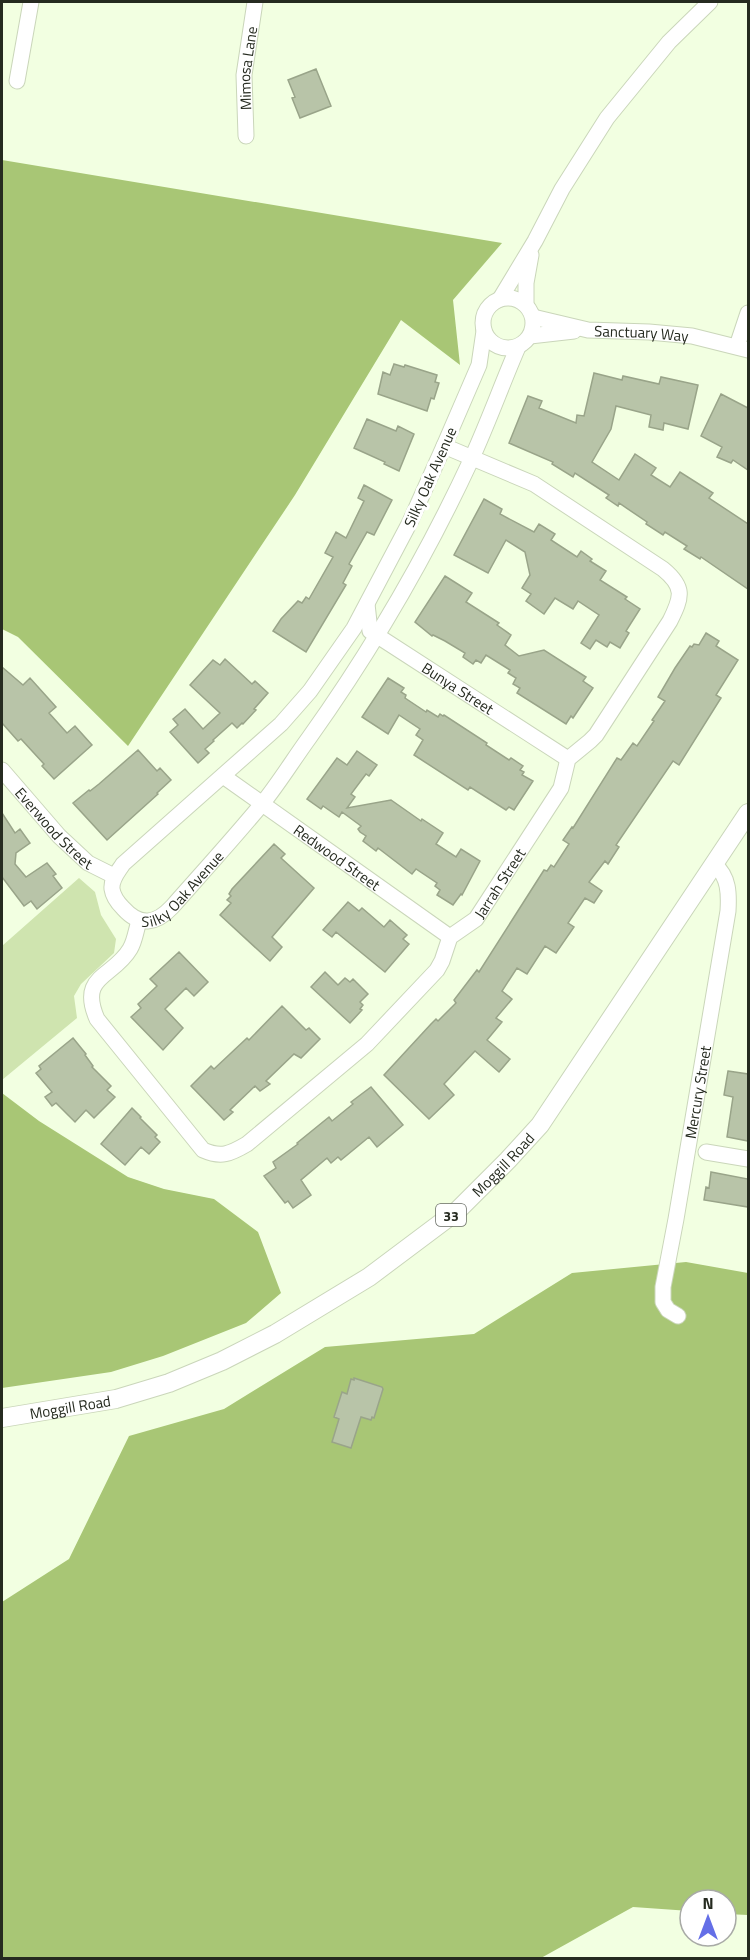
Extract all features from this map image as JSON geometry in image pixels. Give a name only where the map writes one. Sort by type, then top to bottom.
[{"type":"main road","name":"Moggill Road","points":[[2,1418],[116,1399],[169,1383],[222,1361],[275,1334],[369,1277],[457,1211],[540,1125],[748,813]]},
{"type":"street","points":[[18,81],[31,2]]},
{"type":"street","name":"Mimosa Lane","points":[[246,136],[244,75],[255,2]]},
{"type":"street","name":"Silky Oak Avenue","points":[[535,241],[526,283],[529,311],[534,323],[530,336],[518,347],[472,458],[434,536],[377,636],[263,803],[163,916],[150,921],[139,921],[126,912],[117,901],[112,888],[114,876],[123,864],[281,724],[298,705],[348,637],[410,522],[479,364],[484,315],[487,308],[500,299],[535,241],[561,189],[607,118],[669,42],[710,2]]},
{"type":"street","points":[[500,299],[514,298],[529,311]]},
{"type":"street","name":"Sanctuary Way","points":[[529,311],[588,330],[692,336],[743,348]]},
{"type":"street","points":[[743,348],[748,313]]},
{"type":"street","points":[[530,336],[588,330]]},
{"type":"street","points":[[483,331],[487,338],[501,347],[518,347]]},
{"type":"street","points":[[444,446],[523,478],[675,579],[680,593],[677,607],[670,621],[596,735],[568,759]]},
{"type":"street","points":[[367,604],[370,631],[377,636]]},
{"type":"street","name":"Bunya Street","points":[[377,636],[568,759]]},
{"type":"street","name":"Jarrah Street","points":[[450,937],[476,919],[561,788],[568,759]]},
{"type":"street","name":"Everwood Street","points":[[2,770],[60,836],[88,863],[114,876]]},
{"type":"street","name":"Redwood Street","points":[[223,776],[450,937]]},
{"type":"street","name":"Mercury Street","points":[[678,1316],[668,1310],[663,1302],[663,1287],[728,911],[727,882],[715,865]]},
{"type":"street","points":[[139,921],[130,949],[94,986],[90,996],[92,1008],[97,1019],[203,1150],[223,1155],[234,1152],[247,1144],[368,1044],[437,970],[450,937]]},
{"type":"street","points":[[706,1152],[748,1159]]},
{"type":"green space","points":[[2,160],[502,243],[453,300],[460,365],[401,320],[295,495],[128,746],[18,637],[2,629]]},
{"type":"green space","points":[[79,878],[95,892],[101,915],[116,939],[114,953],[81,984],[74,996],[77,1018],[2,1080],[2,946]]},
{"type":"green space","points":[[2,1093],[39,1121],[128,1177],[164,1189],[214,1199],[258,1232],[281,1293],[246,1323],[163,1356],[111,1372],[2,1388]]},
{"type":"green space","points":[[686,1262],[748,1273],[748,1915],[738,1915],[738,1888],[678,1888],[678,1910],[633,1907],[541,1958],[2,1958],[2,1602],[69,1559],[129,1436],[224,1409],[325,1347],[474,1334],[572,1273]]},
{"type":"building","points":[[316,69],[331,106],[300,118],[288,80]]},
{"type":"building","points":[[394,364],[437,375],[435,382],[439,383],[427,411],[378,394],[383,372],[390,375]]},
{"type":"building","points":[[594,373],[622,380],[623,376],[659,384],[661,377],[698,385],[688,429],[664,423],[663,430],[649,427],[651,415],[616,406],[611,429],[592,462],[619,480],[635,454],[656,468],[651,475],[670,487],[680,472],[713,493],[709,498],[748,524],[748,589],[701,557],[700,559],[684,549],[687,546],[665,532],[663,535],[619,503],[618,506],[606,498],[609,495],[575,473],[573,477],[552,464],[553,462],[509,443],[528,396],[542,401],[539,408],[576,423],[577,415],[584,416]]},
{"type":"building","points":[[721,394],[748,408],[748,470],[733,460],[731,463],[717,457],[722,447],[701,436]]},
{"type":"building","points":[[367,419],[396,431],[398,426],[414,434],[399,471],[354,448]]},
{"type":"building","points":[[364,485],[392,500],[374,535],[367,532],[349,564],[352,566],[343,583],[346,585],[306,652],[273,631],[298,601],[302,603],[306,597],[309,599],[333,557],[325,553],[336,532],[346,538],[364,501],[358,498]]},
{"type":"building","points":[[484,499],[502,509],[500,514],[534,532],[539,524],[555,534],[551,540],[577,557],[581,551],[592,559],[590,561],[606,571],[600,580],[627,597],[625,599],[640,609],[626,631],[629,633],[620,648],[610,642],[607,647],[596,640],[590,649],[581,643],[599,615],[578,601],[573,609],[555,598],[544,614],[526,601],[531,594],[522,588],[530,575],[525,552],[506,540],[488,573],[454,555]]},
{"type":"building","points":[[445,576],[472,593],[466,602],[499,623],[497,625],[511,635],[505,645],[519,656],[544,650],[586,677],[583,681],[593,688],[573,718],[571,716],[566,724],[517,693],[520,688],[513,684],[516,678],[508,673],[510,670],[486,655],[481,663],[476,660],[473,664],[463,657],[465,653],[432,636],[415,622]]},
{"type":"building","points":[[706,633],[719,641],[716,646],[738,660],[716,695],[721,698],[679,765],[673,761],[616,845],[619,847],[608,864],[605,861],[589,882],[602,891],[594,903],[585,898],[568,923],[574,927],[556,953],[545,946],[527,974],[517,968],[502,991],[512,999],[496,1018],[502,1022],[487,1040],[510,1059],[499,1072],[475,1051],[444,1084],[454,1095],[429,1119],[384,1075],[436,1019],[438,1021],[456,1003],[454,1000],[477,970],[479,972],[544,870],[547,871],[551,865],[554,867],[569,844],[563,840],[617,758],[621,760],[633,743],[637,746],[654,721],[652,720],[665,701],[658,697],[675,668],[690,646],[699,645]]},
{"type":"building","points":[[225,659],[252,684],[255,681],[268,693],[243,724],[237,728],[232,723],[213,740],[205,749],[209,753],[198,763],[170,732],[178,725],[173,719],[185,709],[203,729],[220,713],[190,685],[213,660],[220,665]]},
{"type":"building","points":[[2,667],[23,685],[30,678],[56,707],[49,713],[67,733],[75,726],[92,745],[54,779],[42,766],[44,764],[21,739],[18,741],[2,723]]},
{"type":"building","points":[[388,678],[404,688],[401,692],[406,695],[405,698],[426,712],[427,710],[438,717],[440,714],[444,715],[509,760],[511,758],[523,766],[520,770],[524,772],[522,775],[533,781],[514,810],[509,807],[506,810],[470,787],[468,790],[414,755],[423,740],[416,735],[420,729],[399,715],[388,734],[362,717]]},
{"type":"building","points":[[138,750],[157,771],[160,768],[171,780],[107,840],[73,803]]},
{"type":"building","points":[[357,751],[377,765],[369,776],[366,774],[351,794],[355,797],[347,808],[391,800],[443,833],[436,844],[456,857],[461,849],[480,861],[462,895],[453,905],[437,895],[440,890],[435,886],[437,883],[416,869],[412,874],[378,848],[376,851],[363,841],[366,836],[358,829],[361,826],[342,812],[339,817],[323,806],[321,809],[307,799],[337,758],[347,765]]},
{"type":"building","points":[[2,813],[15,833],[20,829],[30,843],[16,853],[15,864],[26,877],[47,863],[56,874],[53,876],[62,888],[37,909],[31,901],[24,906],[2,877]]},
{"type":"building","points":[[274,844],[285,854],[281,858],[314,888],[272,937],[282,947],[270,961],[220,915],[231,903],[227,900],[231,896],[229,894],[232,889]]},
{"type":"building","points":[[348,902],[359,911],[362,908],[384,927],[390,920],[407,935],[403,939],[409,944],[385,972],[336,932],[332,937],[323,930]]},
{"type":"building","points":[[179,952],[208,982],[194,996],[186,988],[165,1009],[183,1028],[163,1050],[131,1017],[141,1008],[138,1004],[157,986],[150,979]]},
{"type":"building","points":[[325,972],[338,985],[345,978],[350,982],[353,979],[368,994],[360,1002],[363,1005],[360,1009],[362,1010],[350,1023],[311,987]]},
{"type":"building","points":[[282,1006],[306,1030],[309,1028],[320,1039],[301,1058],[294,1054],[266,1081],[270,1084],[260,1091],[255,1086],[230,1110],[233,1112],[224,1120],[191,1086],[211,1066],[214,1069],[247,1038],[249,1040]]},
{"type":"building","points":[[73,1038],[86,1054],[92,1067],[111,1086],[107,1090],[115,1097],[94,1118],[86,1110],[75,1122],[56,1103],[52,1106],[45,1097],[52,1092],[36,1073],[41,1069],[39,1066]]},
{"type":"building","points":[[728,1071],[748,1074],[748,1141],[727,1137],[733,1097],[724,1095]]},
{"type":"building","points":[[371,1087],[403,1125],[377,1147],[369,1137],[341,1160],[338,1157],[331,1163],[327,1158],[301,1180],[311,1195],[293,1208],[288,1201],[285,1203],[264,1176],[276,1168],[273,1162],[329,1117],[332,1121],[353,1104],[351,1102]]},
{"type":"building","points":[[132,1108],[157,1135],[155,1137],[160,1142],[149,1154],[141,1147],[125,1165],[101,1144]]},
{"type":"building","points":[[711,1172],[748,1179],[748,1207],[704,1200],[706,1187],[709,1188]]},
{"type":"building","points":[[354,1378],[383,1389],[374,1418],[372,1417],[371,1420],[361,1417],[351,1448],[332,1442],[339,1419],[334,1417],[342,1392],[347,1394],[351,1379],[354,1380]]}]
